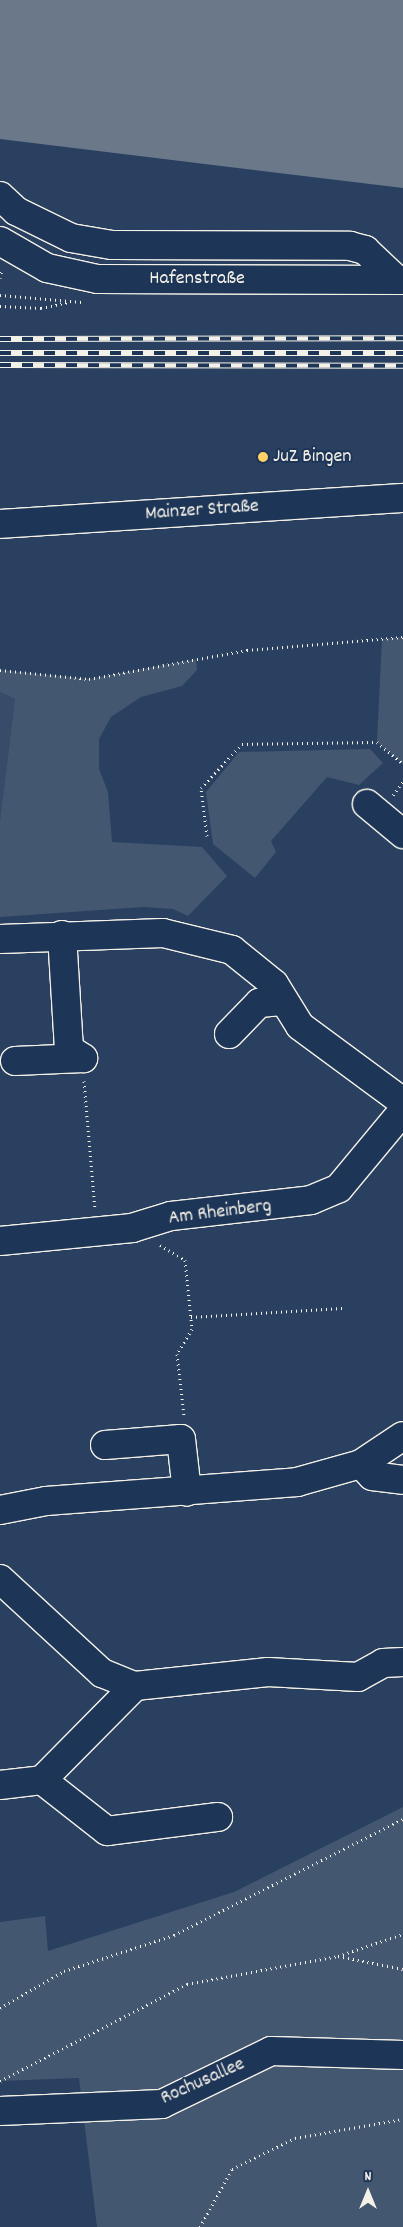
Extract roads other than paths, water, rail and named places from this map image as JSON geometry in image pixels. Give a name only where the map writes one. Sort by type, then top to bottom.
[{"type":"street","points":[[0,196],[16,211],[71,238],[112,245],[350,246],[365,250],[400,280]]},
{"type":"street","name":"Hafenstraße","points":[[0,241],[47,268],[97,279],[400,280]]},
{"type":"street","name":"Mainzer Straße","points":[[0,524],[403,498]]},
{"type":"street","points":[[367,804],[403,834]]},
{"type":"street","points":[[0,939],[62,935],[163,933],[209,942],[251,962],[274,984],[282,1000],[300,1026],[327,1049],[403,1102]]},
{"type":"street","points":[[15,1062],[83,1058],[69,1049],[62,935]]},
{"type":"street","points":[[228,1034],[259,1003],[282,1000]]},
{"type":"street","name":"Am Rheinberg","points":[[0,1242],[132,1228],[172,1216],[311,1200],[339,1188],[403,1111]]},
{"type":"street","points":[[0,1510],[46,1501],[187,1492],[297,1482],[361,1464],[403,1436]]},
{"type":"street","points":[[105,1445],[181,1439],[187,1492]]},
{"type":"street","points":[[361,1464],[372,1476],[403,1480]]},
{"type":"street","points":[[0,1579],[102,1673],[135,1686],[268,1672],[358,1677],[383,1663],[403,1662]]},
{"type":"street","points":[[0,1785],[42,1780],[135,1686]]},
{"type":"street","points":[[42,1780],[107,1831],[218,1817]]},
{"type":"street","name":"Rochusallee","points":[[0,2111],[162,2104],[271,2051],[403,2055]]},
{"type":"railway","points":[[0,339],[403,338]]},
{"type":"railway","points":[[0,353],[403,353]]},
{"type":"railway","points":[[0,365],[403,366]]},
{"type":"place","name":"JuZ Bingen","points":[[263,457]]}]
